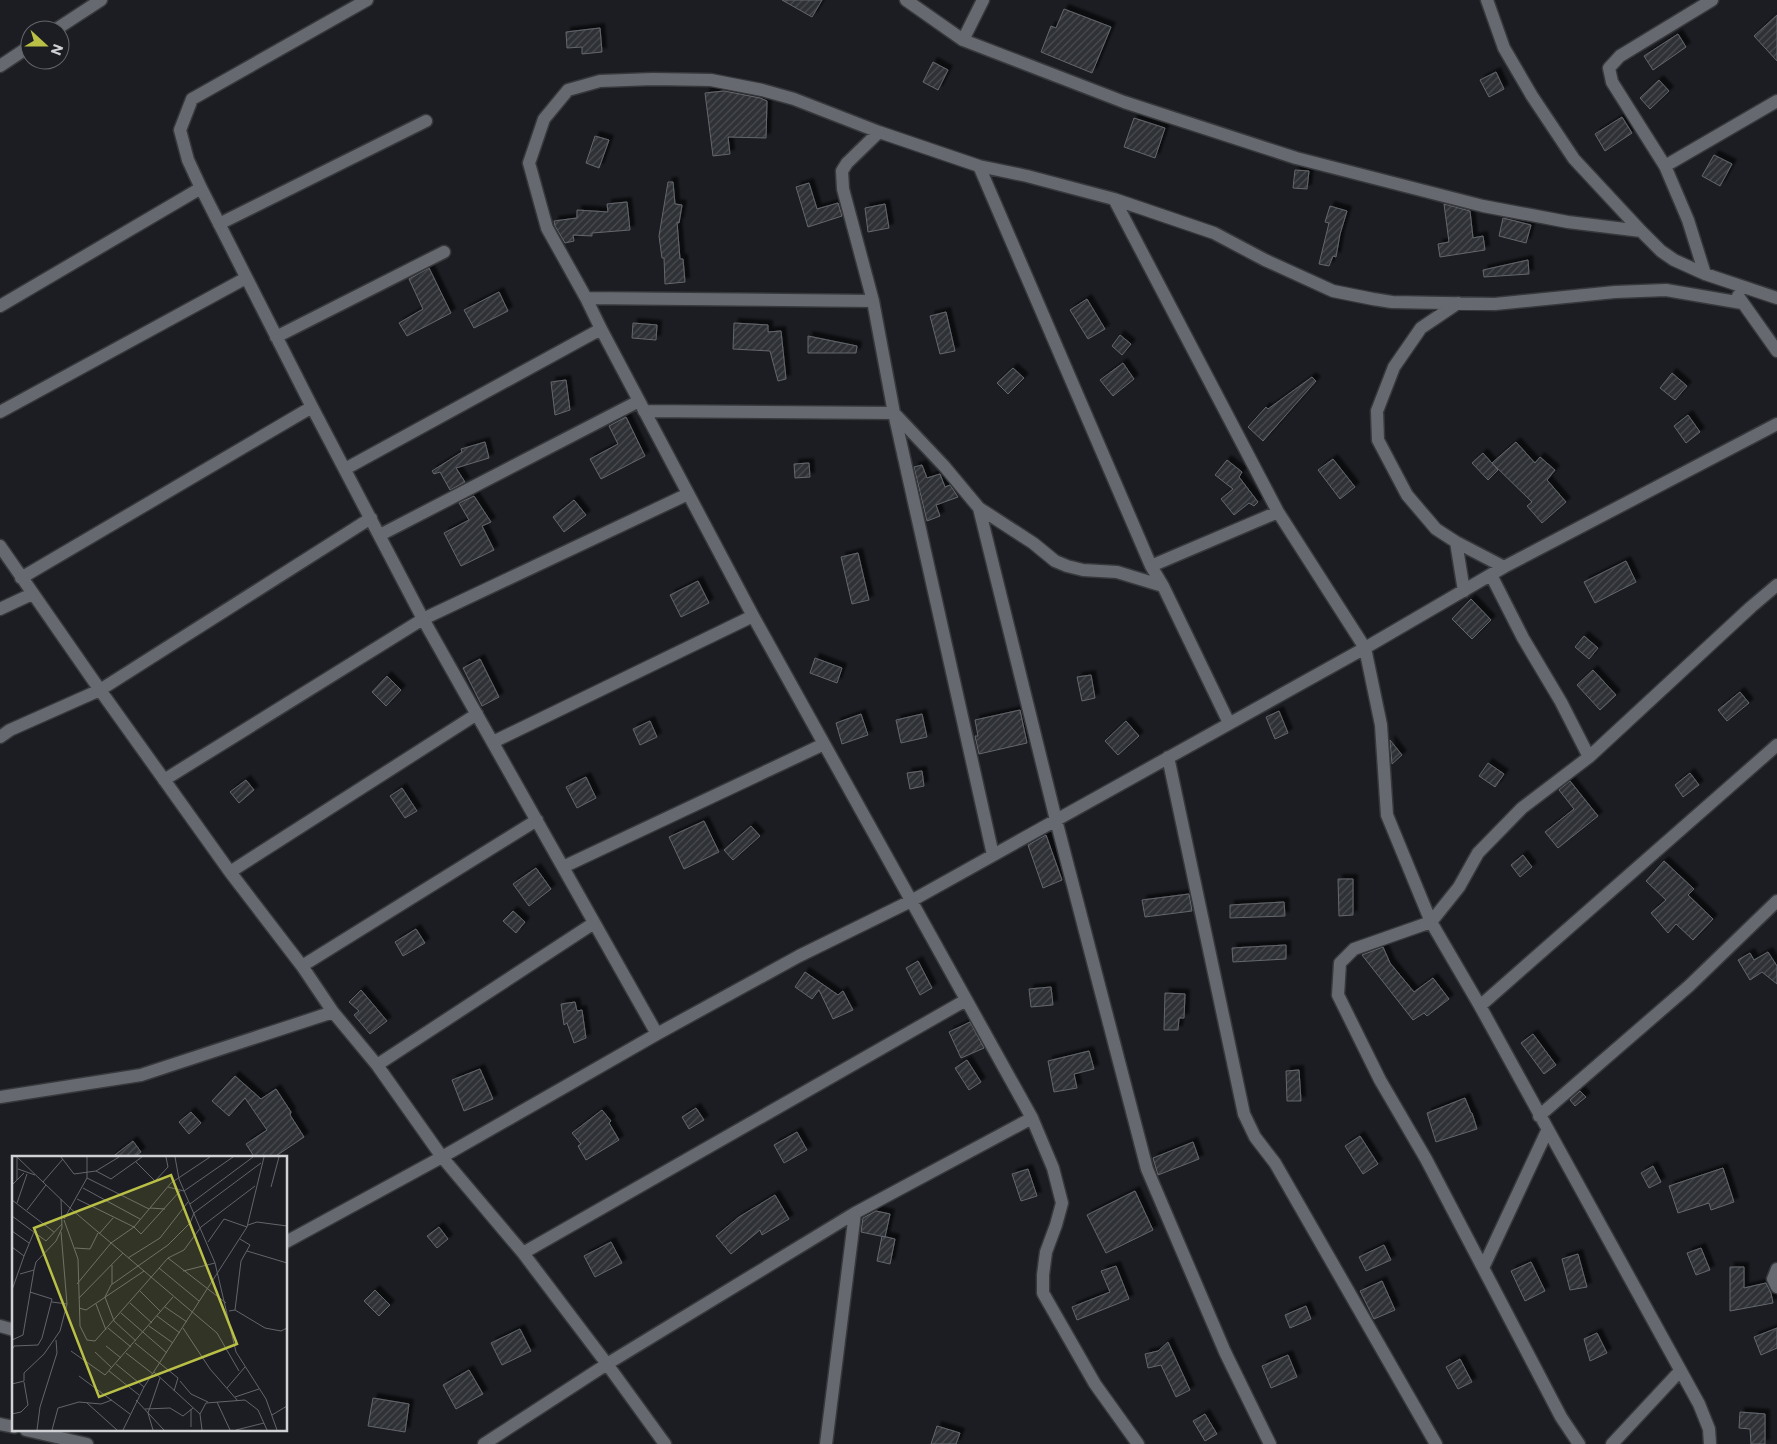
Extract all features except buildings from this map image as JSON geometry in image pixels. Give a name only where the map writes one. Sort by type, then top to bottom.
[{"type":"street","points":[[70,20],[101,0]]},
{"type":"street","points":[[367,0],[192,99],[180,130],[188,160],[276,337],[423,619],[657,1034]]},
{"type":"street","points":[[906,0],[963,40],[1124,102],[1296,158],[1483,206],[1568,222],[1641,231]]},
{"type":"street","points":[[963,40],[983,0]]},
{"type":"street","points":[[1487,0],[1504,48],[1532,96],[1574,159],[1641,231],[1661,251],[1674,260],[1705,274],[1777,298]]},
{"type":"street","points":[[1705,274],[1688,220],[1665,166],[1612,82],[1609,68],[1620,56],[1712,0]]},
{"type":"street","points":[[0,66],[20,53]]},
{"type":"street","points":[[1138,1444],[1095,1384],[1043,1294],[1046,1252],[1062,1203],[1053,1168],[1032,1118],[753,616],[641,406],[586,298],[547,228],[530,163],[544,119],[568,90],[600,81],[653,78],[711,80],[762,90],[794,99],[879,132],[979,166],[1114,198],[1214,233],[1265,260],[1333,291],[1373,300],[1495,304],[1615,292],[1666,290],[1742,303]]},
{"type":"street","points":[[1665,166],[1777,101]]},
{"type":"street","points":[[219,224],[426,121]]},
{"type":"street","points":[[879,132],[847,163],[842,171],[843,189],[873,301],[894,413],[993,855]]},
{"type":"street","points":[[979,166],[1151,566],[1163,586],[1228,724]]},
{"type":"street","points":[[0,306],[201,188]]},
{"type":"street","points":[[1114,198],[1278,512],[1365,648],[1381,725],[1387,815],[1431,922],[1480,1006],[1547,1131],[1699,1404],[1709,1428],[1710,1444]]},
{"type":"street","points":[[276,337],[444,252]]},
{"type":"street","points":[[0,412],[246,278]]},
{"type":"street","points":[[1731,283],[1742,303],[1777,351]]},
{"type":"street","points":[[586,298],[873,301]]},
{"type":"street","points":[[1458,303],[1421,328],[1394,367],[1377,411],[1378,440],[1407,495],[1436,529],[1504,568]]},
{"type":"street","points":[[345,469],[601,329]]},
{"type":"street","points":[[380,536],[641,406],[894,413],[944,466],[979,508],[1033,543],[1055,561],[1083,570],[1117,572],[1163,586]]},
{"type":"street","points":[[21,578],[312,407]]},
{"type":"street","points":[[288,1241],[442,1157],[657,1034],[799,956],[911,901],[1365,648],[1491,575],[1777,424]]},
{"type":"street","points":[[164,780],[423,619],[688,494]]},
{"type":"street","points":[[979,508],[1056,820],[1147,1169],[1226,1352],[1270,1444]]},
{"type":"street","points":[[1151,566],[1278,512]]},
{"type":"street","points":[[0,737],[10,730],[100,690],[371,518]]},
{"type":"street","points":[[1456,542],[1464,591]]},
{"type":"street","points":[[0,546],[32,594],[230,872],[302,966],[332,1012],[377,1065],[442,1157],[523,1253],[608,1364],[665,1444]]},
{"type":"street","points":[[1491,575],[1523,638],[1561,702],[1589,757]]},
{"type":"street","points":[[1579,1444],[1561,1417],[1426,1159],[1380,1080],[1338,995],[1340,962],[1354,949],[1431,922],[1458,887],[1478,854],[1522,808],[1589,757],[1777,585]]},
{"type":"street","points":[[0,609],[32,594]]},
{"type":"street","points":[[493,742],[753,616]]},
{"type":"street","points":[[230,872],[477,714]]},
{"type":"street","points":[[563,867],[824,744]]},
{"type":"street","points":[[1480,1006],[1777,745]]},
{"type":"street","points":[[1168,757],[1244,1114],[1255,1137],[1275,1163],[1436,1444]]},
{"type":"street","points":[[302,966],[537,820]]},
{"type":"street","points":[[1539,1116],[1689,986],[1777,901]]},
{"type":"street","points":[[377,1065],[594,923]]},
{"type":"street","points":[[523,1253],[966,1000]]},
{"type":"street","points":[[0,1097],[141,1075],[332,1012]]},
{"type":"street","points":[[484,1444],[608,1364],[855,1213],[1032,1118]]},
{"type":"street","points":[[1483,1268],[1547,1131]]},
{"type":"street","points":[[826,1444],[855,1213]]},
{"type":"street","points":[[1777,1268],[1773,1279],[1777,1287]]},
{"type":"street","points":[[1612,1444],[1680,1371]]},
{"type":"street","points":[[35,1432],[86,1444]]}]
